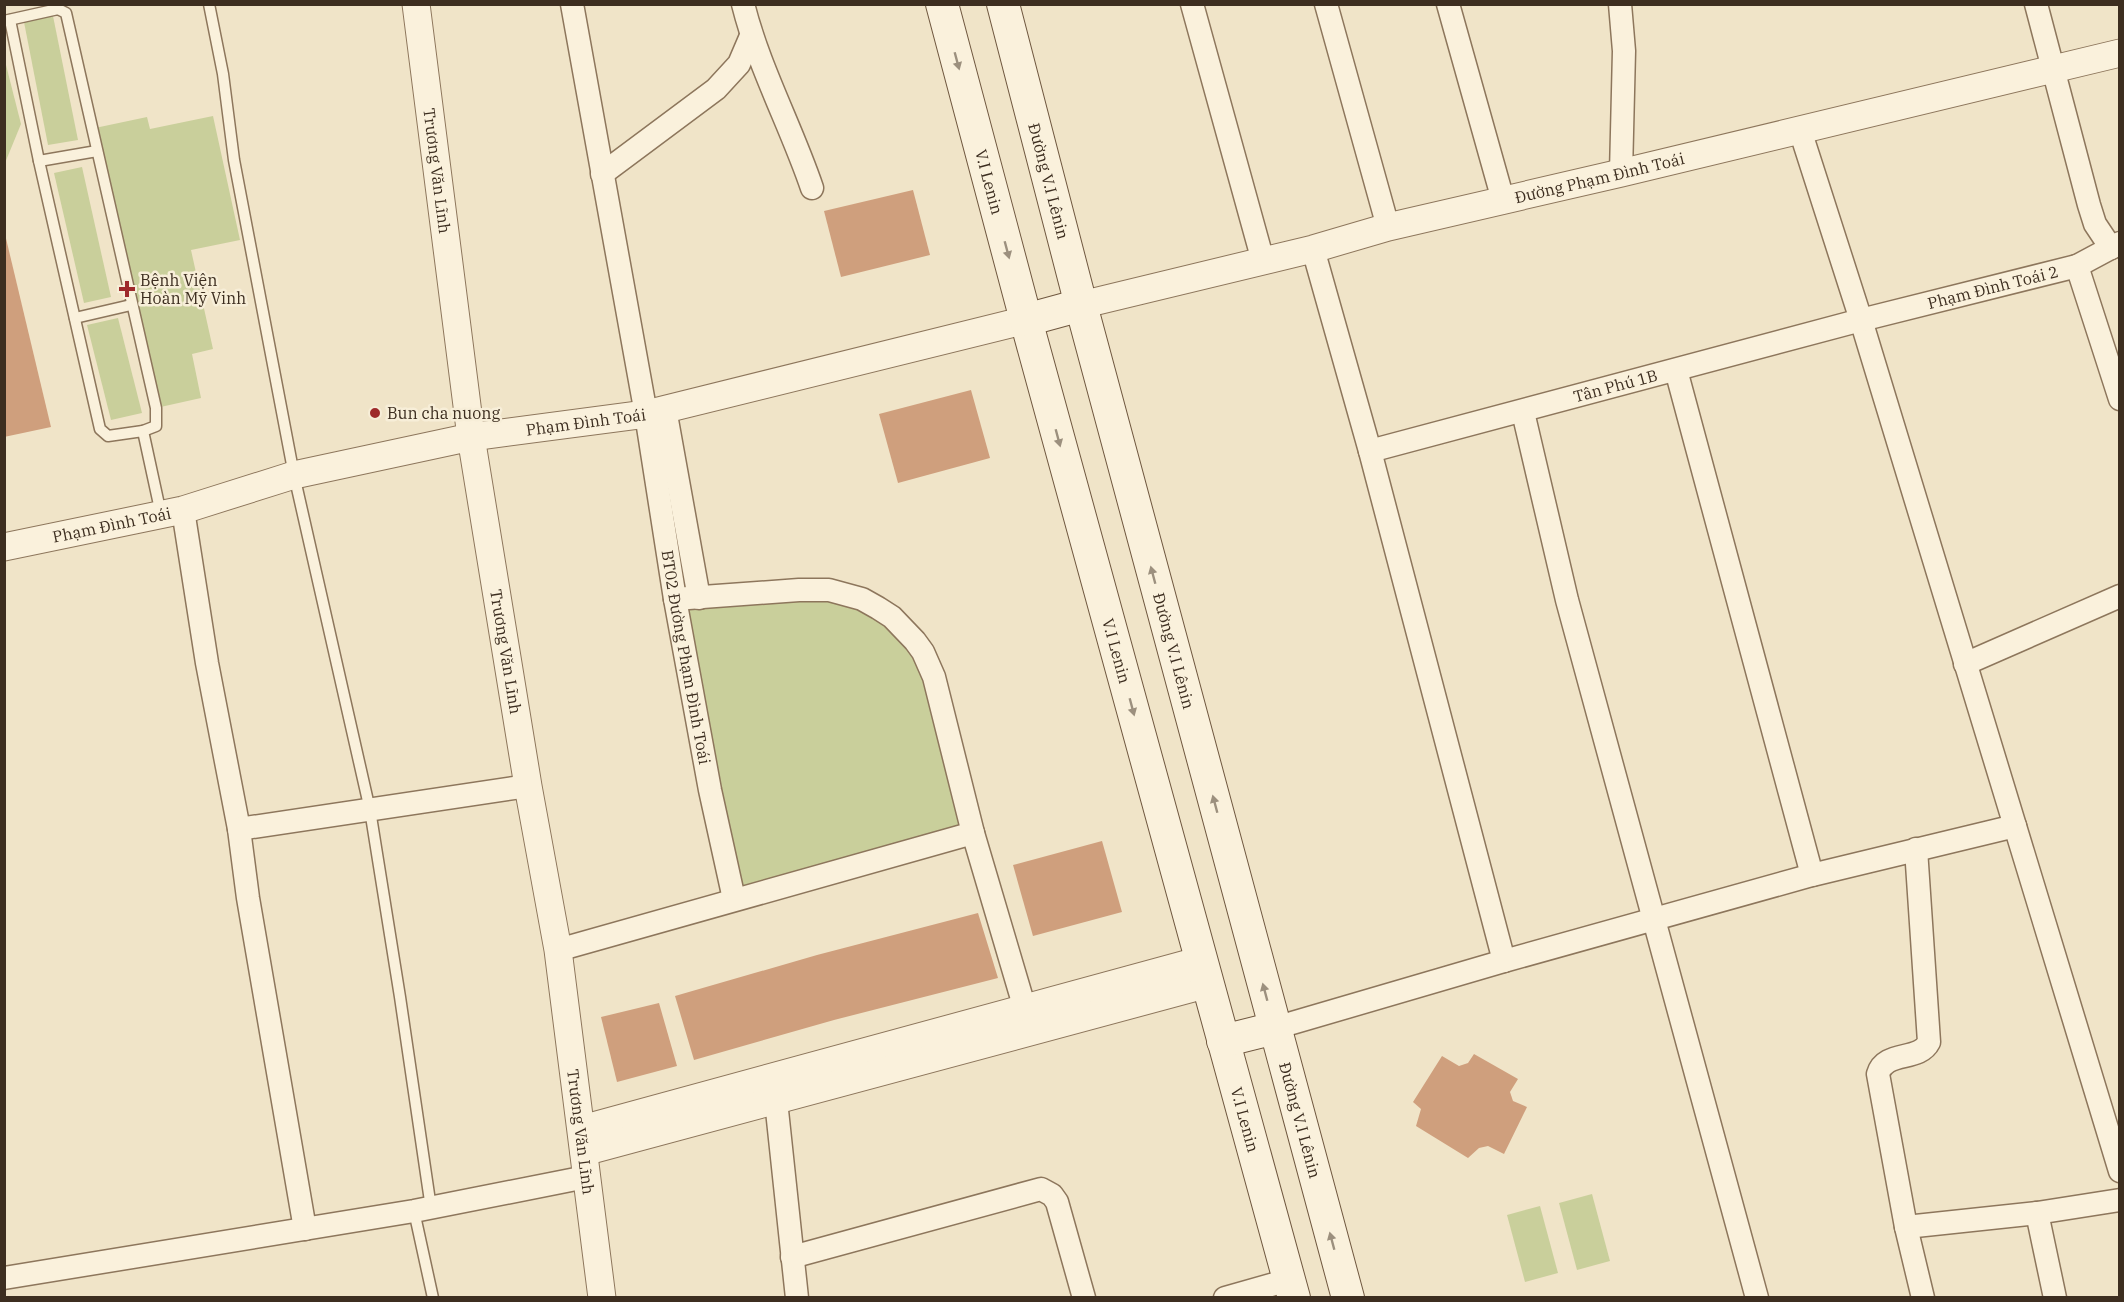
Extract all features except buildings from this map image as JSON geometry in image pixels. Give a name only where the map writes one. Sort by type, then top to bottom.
[{"type":"main road","name":"V.I Lenin","points":[[942,4],[1026,320],[1291,1288]]},
{"type":"main road","name":"Đường V.I Lênin","points":[[1003,4],[1081,305],[1348,1298]]},
{"type":"main road","points":[[1026,320],[1081,305]]},
{"type":"main road","points":[[1223,1041],[1275,1028]]},
{"type":"street","name":"Trương Văn Lĩnh","points":[[416,4],[471,437],[528,786],[558,950],[602,1298]]},
{"type":"street","points":[[572,4],[602,174],[656,412]]},
{"type":"street","points":[[743,4],[751,36],[801,155],[812,188]]},
{"type":"street","points":[[1192,4],[1263,261]]},
{"type":"street","points":[[1326,4],[1388,226]]},
{"type":"street","points":[[1448,4],[1503,200]]},
{"type":"street","points":[[1620,4],[1624,51],[1621,173]]},
{"type":"street","points":[[2036,4],[2089,205],[2096,224],[2115,245]]},
{"type":"street","points":[[602,174],[728,78],[739,64],[751,36]]},
{"type":"street","name":"Đường Phạm Đình Toái","points":[[1081,305],[1313,249],[1388,226],[1621,173],[2120,53]]},
{"type":"street","points":[[1800,130],[1861,320],[2120,1171]]},
{"type":"street","name":"Phạm Đình Toái 2","points":[[1861,320],[2077,266],[2115,245]]},
{"type":"street","points":[[1313,249],[1370,451],[1504,961]]},
{"type":"street","points":[[2077,266],[2120,399]]},
{"type":"street","name":"Phạm Đình Toái","points":[[4,547],[172,512],[294,475],[471,437],[656,412],[1026,320]]},
{"type":"street","name":"Tân Phú 1B","points":[[1370,451],[1861,320]]},
{"type":"street","points":[[1676,370],[1812,875]]},
{"type":"street","name":"BT02 Đường Phạm Đình Toái","points":[[656,412],[699,597]]},
{"type":"street","name":"BT02 Đường Phạm Đình Toái","points":[[656,412],[675,599],[710,790],[734,899]]},
{"type":"street","points":[[1522,412],[1567,600],[1757,1298]]},
{"type":"street","points":[[172,512],[207,663],[239,829],[248,898],[305,1229]]},
{"type":"street","points":[[675,599],[829,590],[862,599],[892,617],[915,641],[934,677],[973,832],[1025,1009]]},
{"type":"street","points":[[1965,664],[2120,596]]},
{"type":"street","points":[[239,829],[528,786]]},
{"type":"street","points":[[1275,1028],[1812,875],[2015,826]]},
{"type":"street","points":[[558,950],[973,832]]},
{"type":"street","points":[[1916,849],[1929,1042],[1923,1050],[1888,1060],[1882,1065],[1878,1074],[1906,1227],[1923,1298]]},
{"type":"street","points":[[4,1278],[422,1210],[584,1153],[1025,1009],[1204,972]]},
{"type":"street","points":[[584,1153],[776,1101],[1204,972]]},
{"type":"street","points":[[776,1101],[797,1298]]},
{"type":"street","points":[[792,1257],[1041,1190],[1052,1195],[1057,1202],[1084,1298]]},
{"type":"street","points":[[1906,1227],[2037,1213],[2120,1200]]},
{"type":"street","points":[[2037,1213],[2055,1298]]},
{"type":"street","points":[[1225,1298],[1291,1288]]},
{"type":"lane","points":[[209,4],[223,74],[234,160],[294,475],[370,810],[400,997],[433,1298]]},
{"type":"lane","points":[[58,9],[66,13],[97,151],[156,408],[156,426],[143,431],[108,436],[100,429],[7,21],[58,9]]},
{"type":"lane","points":[[39,161],[97,151]]},
{"type":"lane","points":[[75,318],[131,305]]},
{"type":"lane","points":[[143,431],[172,512]]},
{"type":"green space","points":[[53,16],[78,140],[48,145],[24,22]]},
{"type":"green space","points":[[4,57],[21,124],[5,163],[4,163]]},
{"type":"green space","points":[[213,116],[240,240],[191,250],[213,349],[192,354],[201,398],[156,408],[95,128],[147,117],[150,129]]},
{"type":"green space","points":[[82,167],[111,297],[84,303],[54,173]]},
{"type":"green space","points":[[118,318],[142,413],[111,420],[87,325]]},
{"type":"green space","points":[[829,590],[915,641],[973,833],[734,899],[675,599]]},
{"type":"green space","points":[[1592,1194],[1610,1261],[1577,1270],[1559,1203]]},
{"type":"green space","points":[[1540,1206],[1558,1273],[1525,1282],[1507,1215]]},
{"type":"place","name":"Bệnh Viện Hoàn Mỹ Vinh","points":[[127,289]]},
{"type":"place","name":"Bun cha nuong","points":[[375,413]]}]
